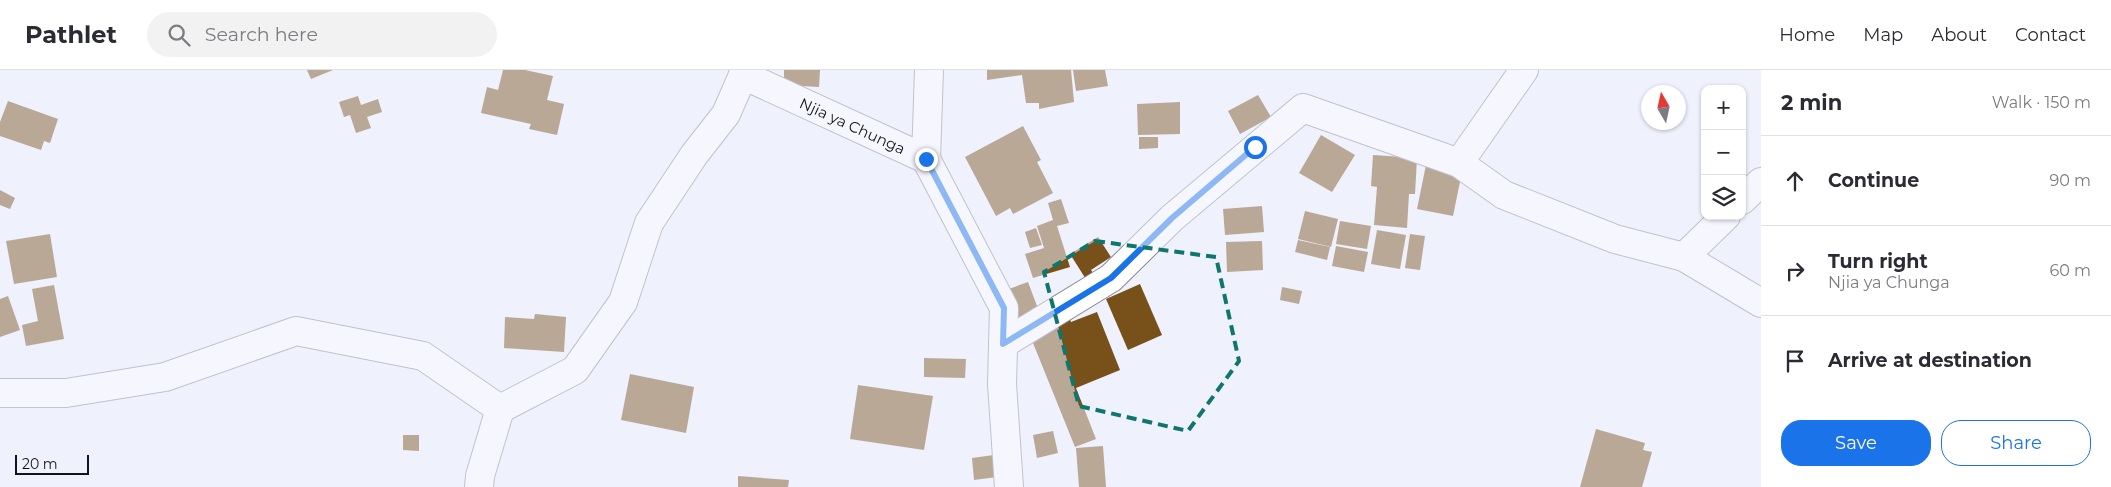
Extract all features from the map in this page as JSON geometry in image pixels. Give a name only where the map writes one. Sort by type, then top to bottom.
[{"type":"street","points":[[929,70],[926,159],[1004,308],[1002,384],[1010,487]]},
{"type":"street","points":[[1458,162],[1524,70]]},
{"type":"street","points":[[479,487],[480,476],[500,409],[575,370],[623,302],[650,223],[694,155],[726,114],[744,73]]},
{"type":"street","name":"Njia ya Chunga","points":[[744,73],[926,159]]},
{"type":"street","points":[[1003,344],[1111,278],[1172,218],[1303,108],[1458,162],[1504,195],[1615,239],[1684,257],[1761,303]]},
{"type":"street","points":[[1746,196],[1761,182]]},
{"type":"street","points":[[1684,257],[1722,220]]},
{"type":"street","points":[[0,393],[66,393],[165,377],[296,331],[423,356],[500,409]]},
{"type":"highlighted area","points":[[1095,241],[1216,257],[1239,361],[1188,431],[1079,406],[1044,272]]},
{"type":"building","points":[[307,70],[333,70],[311,79]]},
{"type":"building","points":[[503,70],[525,70],[553,76],[547,100],[564,104],[557,135],[529,129],[531,124],[481,113],[487,87],[498,90]]},
{"type":"building","points":[[784,70],[820,70],[819,87],[784,85]]},
{"type":"building","points":[[987,70],[1071,70],[1074,102],[1039,109],[1039,103],[1026,103],[1022,75],[987,80]]},
{"type":"building","points":[[1073,70],[1105,70],[1108,86],[1076,91]]},
{"type":"building","points":[[1258,95],[1271,117],[1240,134],[1228,111]]},
{"type":"building","points":[[358,96],[361,105],[378,99],[382,112],[367,117],[371,128],[356,133],[350,115],[344,117],[339,102]]},
{"type":"building","points":[[8,101],[58,119],[50,143],[44,141],[41,150],[0,136],[0,122]]},
{"type":"building","points":[[1180,102],[1180,134],[1138,135],[1137,104]]},
{"type":"building","points":[[1023,126],[1041,160],[1037,162],[1053,193],[1013,214],[1010,208],[996,216],[965,157]]},
{"type":"building","points":[[1321,135],[1355,155],[1332,192],[1299,173]]},
{"type":"building","points":[[1139,137],[1158,137],[1158,148],[1139,149]]},
{"type":"building","points":[[1373,155],[1417,158],[1415,194],[1409,194],[1407,228],[1374,225],[1377,187],[1371,186]]},
{"type":"building","points":[[1427,160],[1463,167],[1453,216],[1417,209]]},
{"type":"building","points":[[0,190],[15,198],[10,209],[0,205]]},
{"type":"building","points":[[1061,199],[1069,223],[1057,226],[1070,267],[1033,278],[1025,254],[1044,248],[1037,226],[1053,220],[1048,203]]},
{"type":"building","points":[[1262,206],[1264,232],[1225,235],[1223,209]]},
{"type":"building","points":[[1305,211],[1338,219],[1331,247],[1298,239]]},
{"type":"building","points":[[1340,221],[1371,226],[1367,249],[1336,244]]},
{"type":"building","points":[[1036,228],[1042,245],[1030,248],[1025,232]]},
{"type":"building","points":[[1377,230],[1406,235],[1400,269],[1371,264]]},
{"type":"building","points":[[50,234],[57,277],[14,284],[6,241]]},
{"type":"building","points":[[1410,234],[1425,236],[1420,270],[1405,268]]},
{"type":"building","points":[[1098,237],[1111,257],[1091,270],[1097,279],[1089,284],[1070,254]]},
{"type":"building","points":[[1298,240],[1330,247],[1327,260],[1295,252]]},
{"type":"building","points":[[1262,241],[1263,270],[1227,272],[1226,242]]},
{"type":"building","points":[[1336,246],[1368,252],[1364,272],[1332,266]]},
{"type":"building","points":[[1028,282],[1040,314],[1017,323],[1006,290]]},
{"type":"building","points":[[1140,284],[1162,335],[1128,350],[1106,299]]},
{"type":"building","points":[[54,285],[64,339],[26,346],[22,325],[38,321],[32,289]]},
{"type":"building","points":[[1282,287],[1302,291],[1299,304],[1280,300]]},
{"type":"building","points":[[8,296],[20,330],[0,337],[0,299]]},
{"type":"building","points":[[1097,312],[1120,370],[1076,388],[1096,439],[1075,447],[1031,338],[1057,327],[1055,322],[1069,317],[1071,322]]},
{"type":"building","points":[[535,314],[566,317],[564,352],[504,348],[505,317],[534,319]]},
{"type":"building","points":[[924,358],[966,359],[965,378],[924,377]]},
{"type":"building","points":[[630,374],[694,387],[686,433],[621,420]]},
{"type":"building","points":[[858,385],[933,396],[924,450],[850,439]]},
{"type":"building","points":[[1596,429],[1645,443],[1643,450],[1652,452],[1642,487],[1580,487]]},
{"type":"building","points":[[1053,431],[1058,453],[1037,458],[1033,435]]},
{"type":"building","points":[[403,435],[419,435],[419,451],[403,450]]},
{"type":"building","points":[[1103,446],[1106,487],[1079,487],[1076,448]]},
{"type":"building","points":[[994,455],[997,477],[974,480],[972,458]]},
{"type":"building","points":[[738,476],[789,480],[788,487],[738,487]]},
{"type":"route","points":[[926,159],[1004,308],[1003,344],[1111,278],[1172,218],[1255,147]]}]
